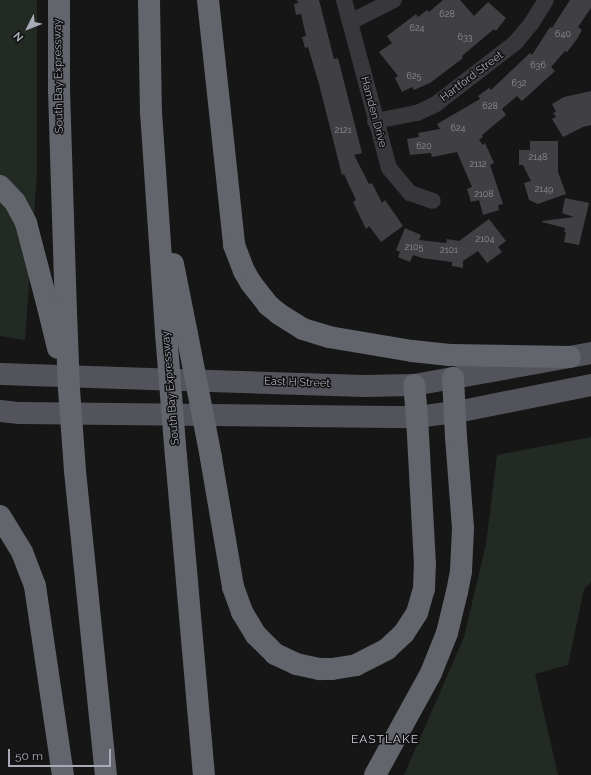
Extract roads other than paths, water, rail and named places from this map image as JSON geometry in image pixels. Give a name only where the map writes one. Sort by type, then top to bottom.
[{"type":"highway","name":"South Bay Expressway","points":[[59,0],[57,309],[69,389],[75,471],[106,775]]},
{"type":"highway","name":"South Bay Expressway","points":[[149,0],[150,75],[154,164],[177,333],[176,456],[204,775]]},
{"type":"highway","points":[[208,0],[234,245],[250,283],[268,305],[279,314],[303,329],[330,337],[412,351],[450,355],[581,355]]},
{"type":"highway","points":[[0,186],[16,202],[26,223],[57,309]]},
{"type":"highway","points":[[177,333],[211,458],[233,587],[239,606],[248,624],[265,645],[275,654],[285,660],[314,668],[344,667],[367,660],[396,642],[411,623],[422,601],[426,577],[414,384]]},
{"type":"highway","points":[[375,775],[431,673],[447,633],[457,592],[462,556],[463,528],[454,378]]},
{"type":"highway","points":[[0,516],[22,552],[34,586],[63,775]]},
{"type":"main road","name":"East H Street","points":[[0,374],[356,385],[414,384],[581,355]]},
{"type":"main road","points":[[0,411],[44,413],[417,417],[455,412],[591,386]]},
{"type":"street","name":"Hamden Drive","points":[[344,0],[375,122],[389,168],[410,193],[433,201]]},
{"type":"street","points":[[350,22],[394,0]]},
{"type":"street","name":"Hartford Street","points":[[375,122],[417,113],[436,104],[516,44],[546,0]]},
{"type":"district","name":"EASTLAKE","points":[[385,740]]}]
